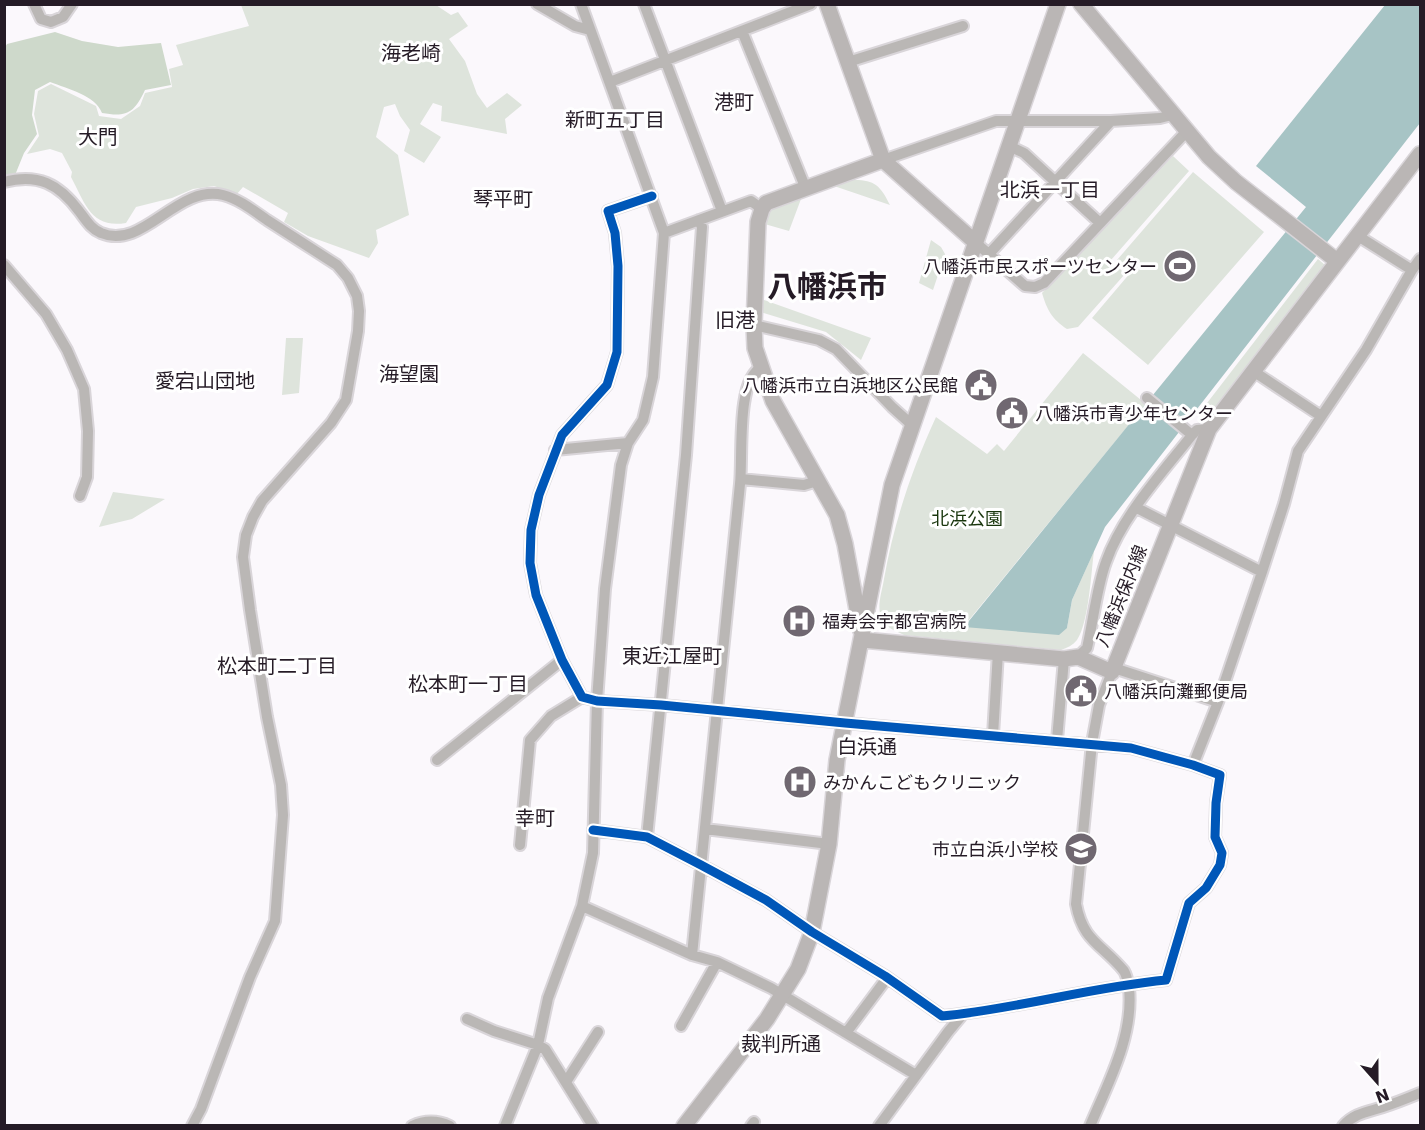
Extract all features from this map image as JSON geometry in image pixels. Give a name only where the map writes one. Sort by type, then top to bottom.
[{"type":"street","points":[[34,4],[41,19],[51,22],[63,17],[72,4]]},
{"type":"street","points":[[537,4],[575,26],[590,30]]},
{"type":"street","points":[[505,1125],[538,1045],[548,998],[582,906],[593,853],[597,701],[605,589],[621,465],[628,443],[643,420],[653,376],[664,233],[581,4]]},
{"type":"street","points":[[644,4],[722,211]]},
{"type":"street","points":[[610,82],[811,4]]},
{"type":"street","points":[[827,4],[883,160],[1026,286],[1035,287],[1044,283],[1188,131]]},
{"type":"street","points":[[684,1125],[767,1019],[798,969],[812,932],[829,844],[837,760],[863,640],[887,507],[912,425],[1058,4]]},
{"type":"street","points":[[1080,4],[1209,157],[1236,182],[1337,261]]},
{"type":"street","points":[[848,62],[963,26]]},
{"type":"street","points":[[742,31],[806,189]]},
{"type":"street","points":[[863,640],[845,544],[837,515],[773,401],[755,348],[758,222],[762,208],[775,198],[996,122],[1112,121],[1161,118],[1172,115]]},
{"type":"street","points":[[989,254],[1054,181],[1112,121]]},
{"type":"street","points":[[1009,146],[1024,153],[1100,224]]},
{"type":"street","name":"八幡浜保内線","points":[[863,640],[1071,658],[1113,670],[1209,429],[1420,154]]},
{"type":"street","points":[[4,182],[47,181],[61,191],[79,210],[88,224],[102,234],[117,235],[136,232],[194,196],[224,195],[245,205],[337,265],[348,278],[357,296],[358,332],[346,400],[331,423],[262,501],[246,535],[243,557],[250,610],[267,717],[281,785],[283,815],[275,921],[250,977],[201,1109],[192,1125]]},
{"type":"street","points":[[582,697],[562,660],[536,595],[530,563],[531,530],[539,495],[562,435],[607,385],[617,352],[618,267],[615,233],[608,211],[652,196]]},
{"type":"street","points":[[664,233],[751,201],[762,208]]},
{"type":"street","points":[[647,837],[686,455],[702,227],[699,220]]},
{"type":"street","points":[[1358,236],[1412,270]]},
{"type":"street","points":[[1193,765],[1218,702],[1262,572],[1298,451],[1366,350],[1420,259]]},
{"type":"street","points":[[4,265],[46,314],[68,350],[84,389],[88,431],[87,477],[80,496]]},
{"type":"street","points":[[754,325],[819,340],[836,349],[912,425]]},
{"type":"street","points":[[692,955],[741,479],[745,391],[754,371],[761,368]]},
{"type":"street","points":[[1253,371],[1322,416]]},
{"type":"street","points":[[1147,398],[1188,431],[1209,429]]},
{"type":"street","points":[[1057,740],[1071,658],[1087,648],[1106,562],[1123,528],[1188,431]]},
{"type":"street","points":[[555,450],[628,443]]},
{"type":"street","points":[[741,479],[804,485],[818,481]]},
{"type":"street","points":[[1137,508],[1262,572]]},
{"type":"street","points":[[993,735],[998,652]]},
{"type":"street","points":[[437,760],[562,660]]},
{"type":"street","points":[[1090,1125],[1114,1066],[1129,1020],[1126,973],[1088,936],[1079,921],[1076,904],[1092,743],[1099,705],[1113,670],[1218,702]]},
{"type":"street","points":[[520,845],[530,740],[551,716],[582,697],[597,701],[1131,748],[1220,775],[1215,837],[1222,853],[1220,865],[1206,888],[1189,903],[1166,980],[1128,983],[942,1016],[766,900],[701,865],[647,837],[593,830]]},
{"type":"street","points":[[705,829],[829,844]]},
{"type":"street","points":[[582,906],[692,955],[717,962],[782,995],[916,1075]]},
{"type":"street","points":[[681,1026],[717,962]]},
{"type":"street","points":[[846,1033],[887,978]]},
{"type":"street","points":[[879,1125],[963,1014]]},
{"type":"street","points":[[467,1019],[545,1049],[593,1125]]},
{"type":"street","points":[[566,1082],[598,1032]]},
{"type":"street","points":[[1343,1125],[1361,1113],[1382,1108],[1420,1093]]},
{"type":"street","points":[[412,1125],[424,1121],[450,1125]]},
{"type":"green space","points":[[241,5],[436,5],[451,15],[458,12],[468,26],[449,39],[465,61],[477,94],[487,108],[507,93],[522,105],[505,119],[507,134],[441,121],[442,106],[433,103],[420,124],[441,137],[424,163],[404,151],[410,130],[395,104],[384,107],[376,137],[398,155],[409,215],[376,230],[378,243],[369,258],[308,236],[284,222],[288,213],[243,187],[237,194],[214,186],[193,189],[172,198],[136,207],[126,223],[105,222],[97,218],[85,205],[62,153],[50,149],[27,154],[39,136],[34,114],[38,91],[51,84],[96,106],[99,116],[121,119],[140,106],[145,93],[172,87],[169,69],[183,65],[176,45],[249,26]]},
{"type":"green space","points":[[55,32],[82,41],[118,47],[161,43],[171,85],[145,90],[133,109],[123,114],[102,113],[87,97],[50,82],[35,90],[32,115],[37,134],[24,153],[13,180],[5,182],[4,49],[7,44]]},
{"type":"green space","points":[[1173,156],[1189,171],[1111,260],[1125,274],[1078,327],[1067,329],[1051,314],[1042,293]]},
{"type":"green space","name":"八幡浜市民スポーツセンター","points":[[1193,172],[1264,232],[1148,365],[1092,318],[1131,272],[1117,260]]},
{"type":"green space","points":[[850,180],[875,184],[883,192],[890,205],[834,186]]},
{"type":"green space","points":[[797,192],[801,199],[789,231],[758,222],[762,209]]},
{"type":"green space","points":[[931,240],[941,247],[945,254],[933,290],[919,283]]},
{"type":"green space","points":[[1318,259],[1325,265],[1212,413],[1204,407]]},
{"type":"green space","points":[[761,299],[871,338],[861,360],[826,332],[760,312]]},
{"type":"green space","points":[[286,338],[303,338],[299,393],[282,395]]},
{"type":"green space","name":"北浜公園","points":[[1083,353],[1146,404],[964,626],[1067,628],[1072,600],[1094,551],[1087,610],[1077,640],[1061,650],[904,635],[889,627],[880,614],[880,599],[888,558],[905,496],[936,417],[987,454],[997,444],[1004,451]]},
{"type":"green space","points":[[113,492],[165,499],[132,519],[99,527]]},
{"type":"water","points":[[1385,5],[1420,5],[1420,123],[1105,527],[1072,600],[1067,628],[1059,635],[964,627],[1306,207],[1256,166]]},
{"type":"cycle path","points":[[593,830],[647,837],[701,865],[766,900],[812,932],[885,976],[942,1016],[1166,980],[1189,903],[1206,888],[1220,865],[1222,853],[1215,837],[1220,775],[1131,748],[597,701],[582,697],[562,660],[536,595],[530,563],[531,530],[539,495],[562,435],[607,385],[617,352],[618,266],[615,233],[608,211],[652,196]]},
{"type":"place","name":"八幡浜市民スポーツセンター","points":[[1180,266]]},
{"type":"place","name":"八幡浜市立白浜地区公民館","points":[[981,385]]},
{"type":"place","name":"八幡浜市青少年センター","points":[[1012,413]]},
{"type":"place","name":"福寿会宇都宮病院","points":[[799,621]]},
{"type":"place","name":"八幡浜向灘郵便局","points":[[1081,691]]},
{"type":"place","name":"みかんこどもクリニック","points":[[800,782]]},
{"type":"place","name":"市立白浜小学校","points":[[1081,849]]},
{"type":"district","name":"海老崎","points":[[411,53]]},
{"type":"district","name":"港町","points":[[734,102]]},
{"type":"district","name":"新町五丁目","points":[[615,120]]},
{"type":"district","name":"大門","points":[[98,137]]},
{"type":"district","name":"北浜一丁目","points":[[1050,190]]},
{"type":"district","name":"琴平町","points":[[503,199]]},
{"type":"district","name":"八幡浜市","points":[[827,286]]},
{"type":"district","name":"旧港","points":[[735,320]]},
{"type":"district","name":"海望園","points":[[409,374]]},
{"type":"district","name":"愛宕山団地","points":[[205,381]]},
{"type":"district","name":"東近江屋町","points":[[672,656]]},
{"type":"district","name":"松本町二丁目","points":[[277,666]]},
{"type":"district","name":"松本町一丁目","points":[[468,684]]},
{"type":"district","name":"白浜通","points":[[867,747]]},
{"type":"district","name":"幸町","points":[[535,818]]},
{"type":"district","name":"裁判所通","points":[[781,1044]]}]
